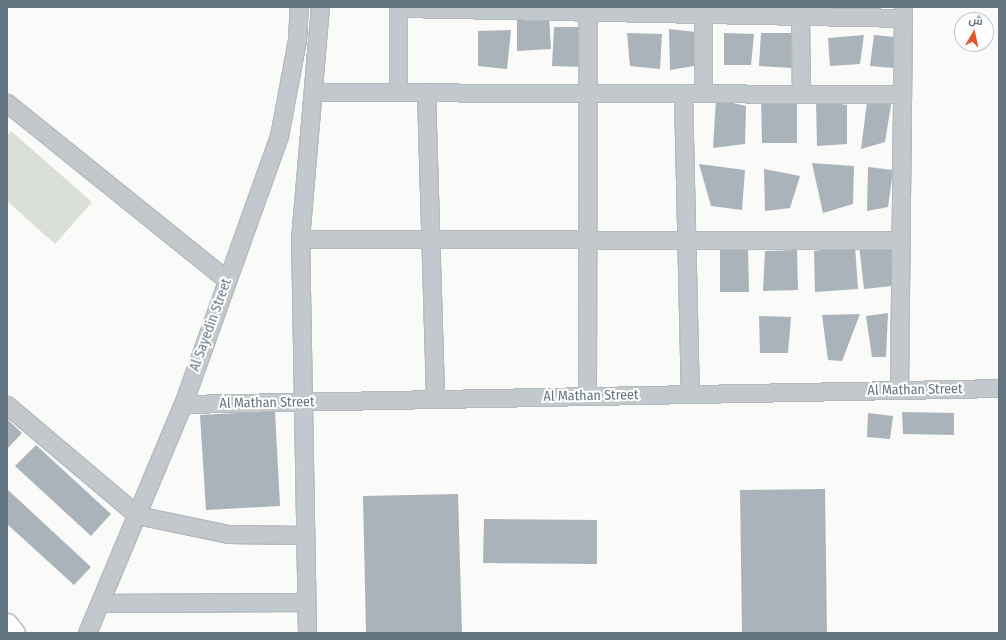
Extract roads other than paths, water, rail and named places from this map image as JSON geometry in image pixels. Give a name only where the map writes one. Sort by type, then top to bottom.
[{"type":"main road","points":[[7,624],[14,633]]},
{"type":"street","name":"Al Sayedin Street","points":[[87,633],[101,603],[183,404],[279,136],[298,40],[299,7]]},
{"type":"street","points":[[307,633],[300,402],[300,239],[315,92],[320,7]]},
{"type":"street","points":[[398,92],[398,7],[588,9],[800,16],[903,13],[899,390]]},
{"type":"street","points":[[587,396],[588,9]]},
{"type":"street","points":[[701,12],[703,93]]},
{"type":"street","points":[[800,16],[801,94]]},
{"type":"street","points":[[315,92],[902,94]]},
{"type":"street","points":[[426,92],[435,399]]},
{"type":"street","points":[[683,93],[690,394]]},
{"type":"street","points":[[7,103],[227,280]]},
{"type":"street","points":[[300,239],[901,240]]},
{"type":"street","name":"Al Mathan Street","points":[[183,404],[999,388]]},
{"type":"street","points":[[7,405],[137,515],[228,534],[304,535]]},
{"type":"street","points":[[101,603],[306,602]]}]
